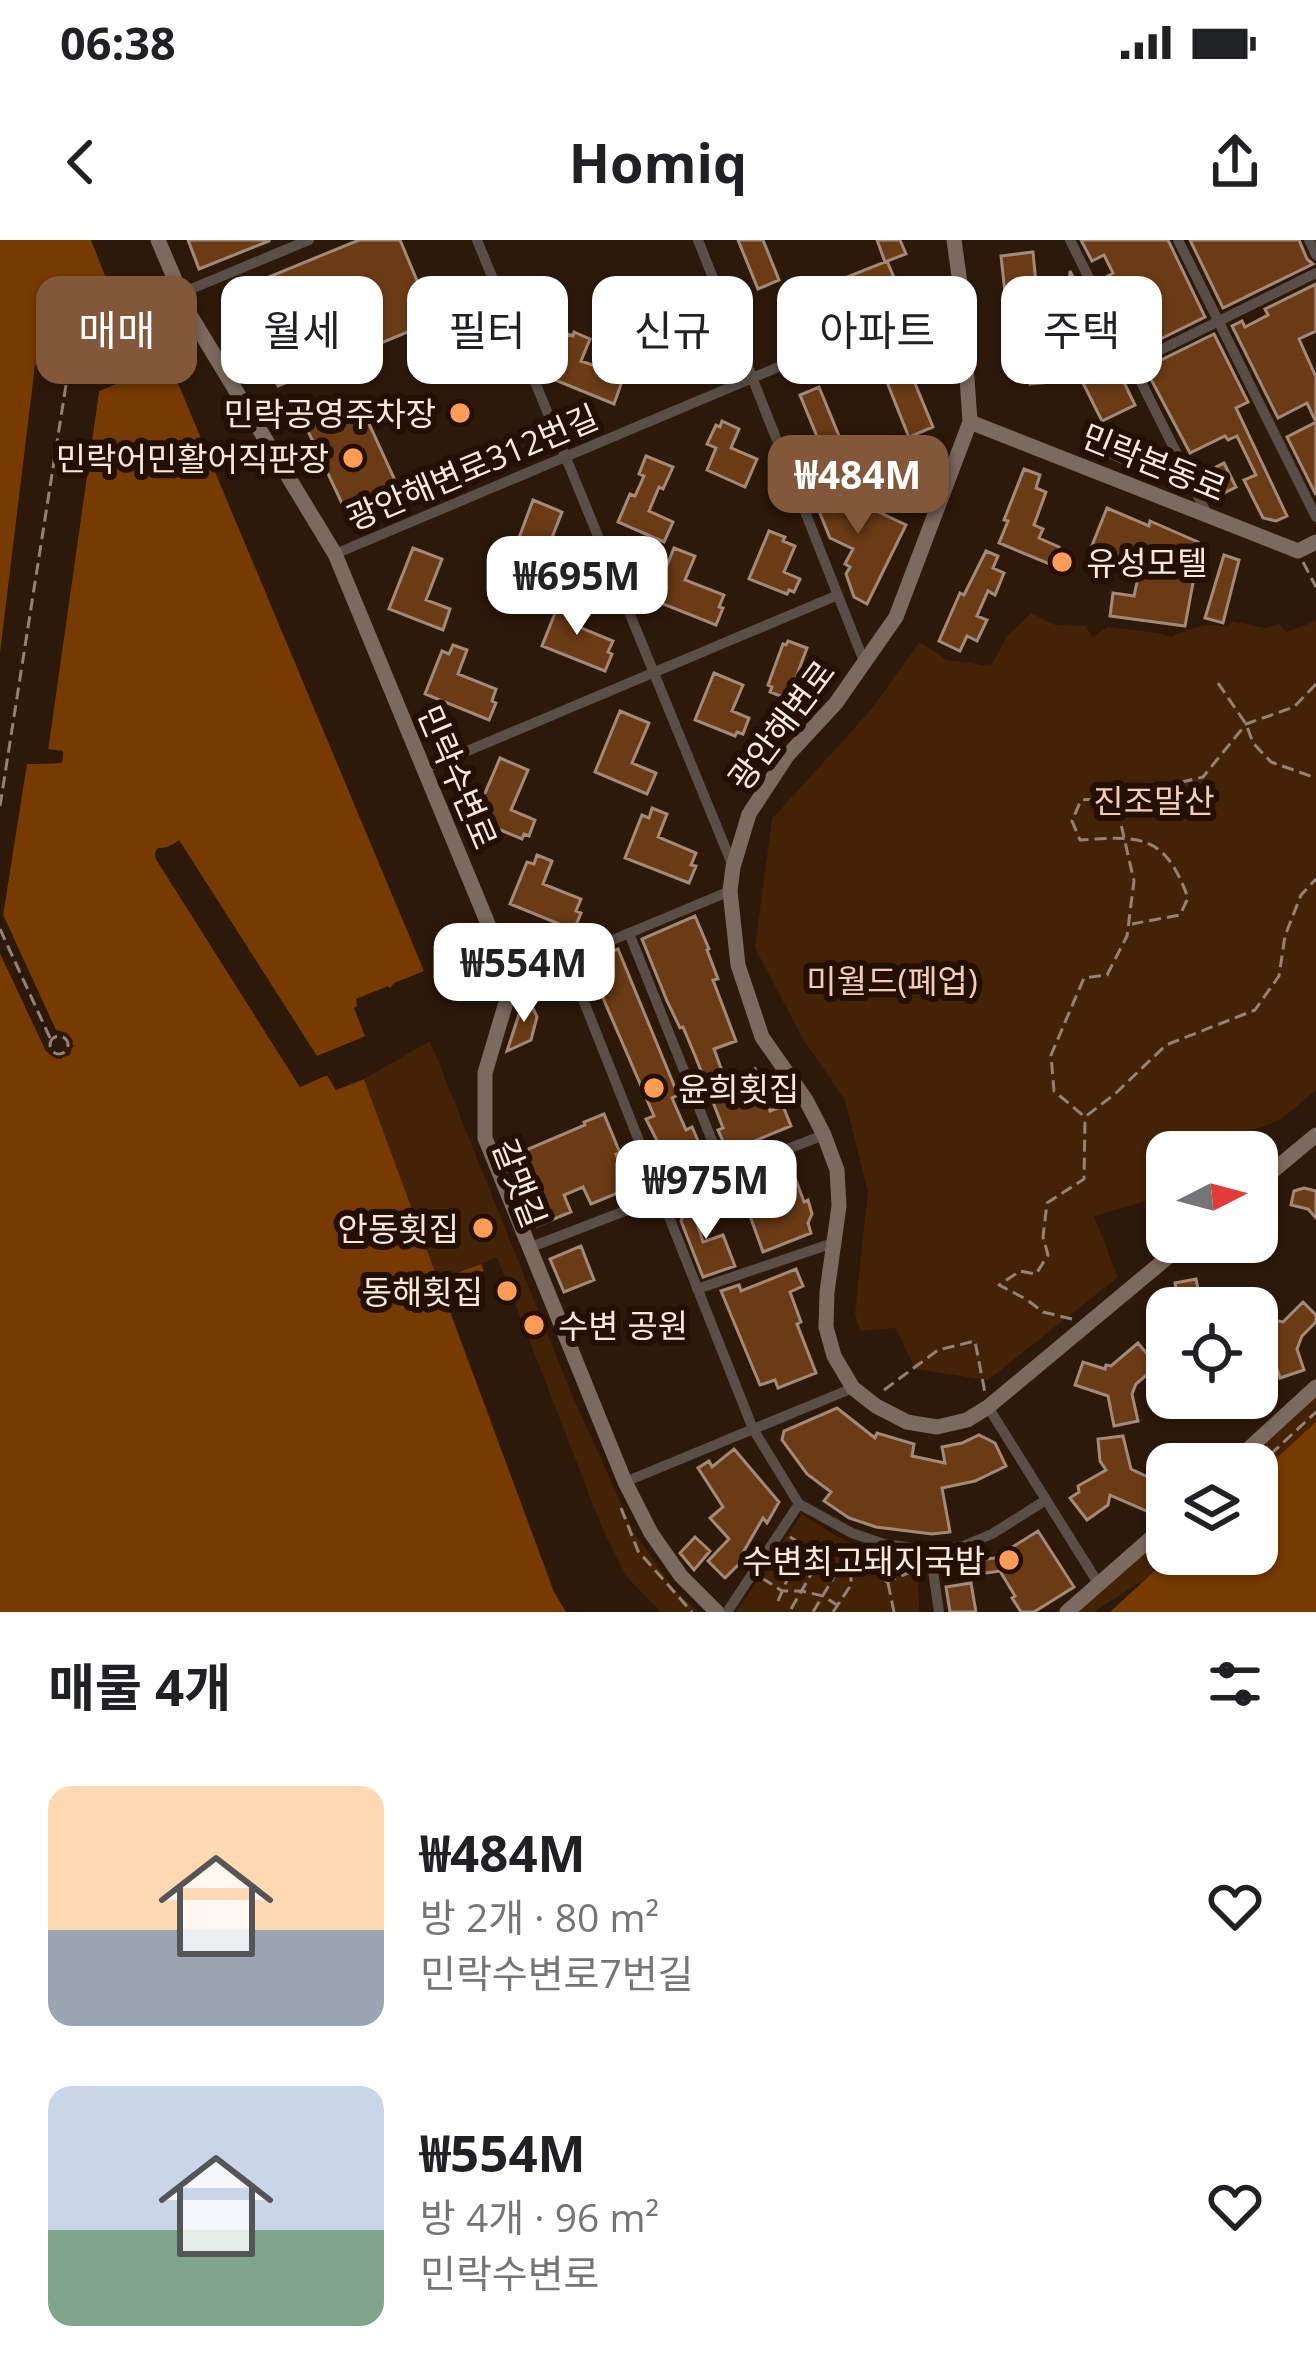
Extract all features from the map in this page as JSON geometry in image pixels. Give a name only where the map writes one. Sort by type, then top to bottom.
[{"type":"main road","name":"민락수변로","points":[[158,240],[172,276]]},
{"type":"main road","name":"광안해변로","points":[[954,240],[959,276]]},
{"type":"main road","name":"민락수변로","points":[[197,324],[335,554],[512,982]]},
{"type":"main road","name":"광안해변로","points":[[967,384],[970,422],[896,616],[836,703],[787,756],[749,814],[730,891],[738,964],[761,1037],[806,1100],[837,1170],[826,1327],[834,1356],[853,1388],[868,1401],[907,1422],[937,1427],[967,1420],[1161,1263]]},
{"type":"main road","name":"민락본동로","points":[[970,422],[1298,551]]},
{"type":"main road","points":[[1298,551],[1316,542]]},
{"type":"main road","points":[[512,982],[485,1073],[485,1138],[625,1482],[681,1576],[717,1612]]},
{"type":"main road","points":[[1278,1167],[1316,1135]]},
{"type":"main road","points":[[1255,1443],[1316,1387]]},
{"type":"main road","points":[[1067,1612],[1146,1543]]},
{"type":"street","points":[[197,287],[309,240]]},
{"type":"street","points":[[477,240],[733,867]]},
{"type":"street","points":[[698,240],[712,276]]},
{"type":"street","points":[[1070,240],[1088,276]]},
{"type":"street","points":[[1178,240],[1316,517]]},
{"type":"street","points":[[1309,240],[1316,255]]},
{"type":"street","points":[[1162,349],[1316,273]]},
{"type":"street","name":"광안해변로312번길","points":[[753,378],[777,368]]},
{"type":"street","points":[[753,378],[865,664]]},
{"type":"street","name":"광안해변로312번길","points":[[335,554],[739,384]]},
{"type":"street","points":[[1142,384],[1208,516]]},
{"type":"street","points":[[422,770],[838,596]]},
{"type":"street","points":[[512,982],[730,891]]},
{"type":"street","points":[[629,933],[725,1173]]},
{"type":"street","points":[[567,958],[753,1430],[799,1504],[884,1544],[930,1550],[963,1546],[992,1534],[1046,1500]]},
{"type":"street","points":[[532,1247],[824,1136]]},
{"type":"street","points":[[698,1289],[833,1244]]},
{"type":"street","points":[[625,1482],[853,1388]]},
{"type":"street","points":[[988,1407],[1100,1586]]},
{"type":"street","points":[[727,1612],[799,1504]]},
{"type":"street","points":[[930,1550],[939,1612]]},
{"type":"path","points":[[0,806],[66,384]]},
{"type":"path","points":[[1298,551],[1316,587]]},
{"type":"path","points":[[1219,682],[1253,743],[1271,762],[1316,778]]},
{"type":"path","points":[[1129,924],[1180,915],[1188,898],[1179,871],[1154,843],[1123,837],[1080,840],[1072,820],[1081,800],[1203,777],[1246,724],[1294,707],[1316,684]]},
{"type":"path","points":[[1089,1322],[1042,1312],[999,1285],[1020,1271],[1036,1274],[1048,1255],[1043,1237],[1047,1203],[1084,1179],[1085,1118],[1054,1091],[1051,1055],[1084,978],[1107,975],[1127,936],[1134,881],[1114,797]]},
{"type":"path","points":[[1085,1118],[1166,1045],[1255,1010],[1279,976],[1285,936],[1301,895],[1316,879]]},
{"type":"path","points":[[0,929],[51,1040]]},
{"type":"path","points":[[868,1401],[938,1350],[975,1341],[988,1407]]},
{"type":"path","points":[[1278,1447],[1316,1412]]},
{"type":"path","points":[[620,1507],[638,1550],[692,1612]]},
{"type":"path","points":[[786,1524],[790,1538],[840,1567],[871,1568],[887,1582],[894,1612]]},
{"type":"path","points":[[813,1612],[859,1535]]},
{"type":"path","points":[[778,1601],[806,1547]]},
{"type":"path","points":[[791,1609],[822,1556]]},
{"type":"path","points":[[833,1612],[851,1585],[851,1567]]},
{"type":"path","points":[[887,1582],[913,1571],[933,1572]]},
{"type":"path","points":[[754,1573],[782,1591],[823,1596],[837,1605]]},
{"type":"green space","name":"진조말산","points":[[1031,613],[1055,625],[1086,626],[1092,637],[1108,627],[1171,637],[1199,627],[1228,627],[1231,621],[1265,628],[1279,624],[1286,632],[1316,621],[1316,1090],[1280,1120],[1251,1131],[1146,1131],[1146,1201],[1094,1216],[1118,1277],[988,1380],[915,1369],[896,1328],[860,1331],[855,1313],[868,1192],[845,1100],[803,1039],[755,948],[772,819],[869,712],[920,642],[947,660],[991,666],[1007,636]]},
{"type":"green space","points":[[430,1041],[572,1395],[635,1534],[674,1589],[698,1612],[661,1612],[625,1575],[497,1257],[438,1281],[364,1079]]},
{"type":"green space","points":[[1316,1387],[1316,1432],[1278,1465],[1278,1443],[1255,1443]]},
{"type":"green space","points":[[802,1514],[871,1551],[907,1557],[918,1570],[919,1612],[736,1612]]},
{"type":"green space","points":[[1146,1543],[1146,1575],[1151,1575],[1094,1612],[1055,1612],[1100,1586]]},
{"type":"shaded area","points":[[0,240],[91,240],[105,276],[36,276],[36,365],[0,653]]},
{"type":"shaded area","points":[[116,384],[178,384],[424,971],[356,999],[354,1008],[365,1036],[317,1057],[179,841],[155,853],[156,859],[300,1087],[327,1075],[336,1090],[364,1079],[438,1280],[481,1264],[484,1271],[442,1290],[554,1592],[566,1612],[0,1612],[0,953],[46,1051],[61,1059],[74,1046],[56,1031],[3,915],[27,764],[62,763],[63,751],[48,750],[99,391]]},
{"type":"shaded area","points":[[1316,1422],[1316,1612],[1110,1612],[1150,1575],[1278,1575],[1278,1457]]},
{"type":"pier","points":[[35,366],[38,384],[6,654],[0,659]]},
{"type":"pier","points":[[116,384],[99,391],[48,749],[63,751],[62,763],[26,764],[3,915],[56,1030],[73,1041],[70,1055],[57,1059],[46,1051],[0,953],[0,947],[52,1048],[63,1052],[68,1042],[51,1034],[0,922],[0,896],[21,763],[26,758],[57,758],[45,755],[42,749],[94,389]]},
{"type":"pier","points":[[179,840],[317,1056],[349,1043],[352,1049],[313,1061],[177,849],[162,852],[303,1080],[327,1069],[338,1083],[362,1073],[364,1079],[336,1090],[327,1075],[300,1087],[156,859],[158,848]]},
{"type":"building","points":[[188,240],[269,240],[269,241],[199,269]]},
{"type":"building","points":[[359,240],[400,240],[415,276],[407,276],[407,332],[383,342],[383,276],[271,276]]},
{"type":"building","points":[[738,240],[763,240],[777,281],[758,289]]},
{"type":"building","points":[[877,240],[900,240],[906,254],[887,261],[893,276],[850,276],[885,262]]},
{"type":"building","points":[[1081,240],[1168,240],[1205,317],[1162,338],[1162,276],[1108,276],[1113,273],[1104,255],[1092,261]]},
{"type":"building","points":[[1190,240],[1299,240],[1313,264],[1223,308]]},
{"type":"building","points":[[1033,252],[1035,276],[1003,276],[1001,256]]},
{"type":"building","points":[[1316,284],[1316,331],[1299,339],[1316,377],[1316,422],[1307,403],[1278,418],[1232,326],[1242,321],[1245,327],[1268,315],[1265,309]]},
{"type":"building","points":[[574,332],[590,339],[581,361],[592,365],[592,384],[621,384],[614,404],[565,384],[568,334]]},
{"type":"building","points":[[1214,334],[1248,402],[1236,408],[1287,516],[1276,521],[1263,518],[1244,480],[1256,475],[1237,436],[1228,440],[1225,436],[1190,453],[1153,384],[1162,384],[1162,360]]},
{"type":"building","points":[[888,384],[915,384],[933,427],[909,437],[917,455],[881,470],[873,450],[908,435]]},
{"type":"building","points":[[1084,384],[1125,384],[1135,405],[1102,421]]},
{"type":"building","points":[[819,387],[844,448],[825,456],[800,395]]},
{"type":"building","name":"민락어민활어직판장","points":[[360,404],[398,487],[346,512],[307,429]]},
{"type":"building","points":[[722,421],[739,429],[731,448],[757,459],[745,487],[707,470],[716,448],[707,444]]},
{"type":"building","points":[[1316,422],[1316,495],[1287,437]]},
{"type":"building","points":[[1088,432],[1162,464],[1156,477],[1082,445]]},
{"type":"building","points":[[646,456],[673,467],[649,511],[673,522],[664,542],[618,522],[644,476],[639,474]]},
{"type":"building","points":[[1224,463],[1236,487],[1216,497],[1204,473]]},
{"type":"building","points":[[1024,469],[1040,475],[1036,488],[1046,492],[1034,525],[1043,529],[1039,538],[1059,547],[1052,565],[999,543]]},
{"type":"building","points":[[805,477],[906,525],[867,604],[854,597],[846,574],[850,567],[845,564],[853,549],[830,538]]},
{"type":"building","points":[[533,500],[562,512],[546,553],[571,562],[563,582],[510,562]]},
{"type":"building","points":[[1107,508],[1198,542],[1185,570],[1195,572],[1185,626],[1110,616],[1113,593],[1134,596],[1140,568],[1091,548]]},
{"type":"building","points":[[769,531],[795,546],[784,572],[800,579],[794,592],[787,594],[749,579]]},
{"type":"building","points":[[413,548],[442,559],[426,600],[450,609],[443,630],[389,609]]},
{"type":"building","points":[[674,548],[695,556],[685,580],[724,595],[716,625],[653,600]]},
{"type":"building","points":[[986,551],[998,556],[993,568],[1004,573],[995,595],[988,591],[977,616],[987,620],[977,641],[967,636],[960,651],[939,641],[960,593],[964,595]]},
{"type":"building","points":[[1224,555],[1239,560],[1223,623],[1205,618]]},
{"type":"building","points":[[569,596],[583,602],[574,625],[613,641],[605,671],[542,646],[559,603],[565,605]]},
{"type":"building","points":[[788,641],[807,648],[788,699],[770,692],[768,685]]},
{"type":"building","points":[[453,645],[467,650],[458,674],[496,689],[489,720],[425,694],[442,651],[449,654]]},
{"type":"building","points":[[714,673],[743,685],[732,711],[749,718],[743,734],[735,736],[695,720]]},
{"type":"building","points":[[620,711],[649,723],[632,763],[656,773],[647,794],[595,772]]},
{"type":"building","points":[[500,758],[528,770],[511,810],[535,820],[529,836],[524,834],[522,839],[474,819]]},
{"type":"building","points":[[652,808],[667,814],[658,837],[696,853],[689,883],[625,858],[642,815],[649,818]]},
{"type":"building","points":[[537,855],[552,861],[543,884],[581,899],[574,930],[510,904],[527,862],[534,864]]},
{"type":"building","points":[[695,916],[736,1041],[714,1049],[725,1079],[755,1069],[770,1111],[783,1106],[791,1126],[728,1152],[696,1058],[642,939]]},
{"type":"building","points":[[618,949],[678,1095],[672,1098],[686,1130],[692,1127],[703,1152],[670,1166],[646,1119],[654,1116],[587,961]]},
{"type":"building","points":[[526,993],[537,1017],[531,1040],[507,1051]]},
{"type":"building","points":[[604,1114],[630,1188],[591,1204],[583,1187],[564,1195],[571,1212],[537,1226],[512,1156]]},
{"type":"building","points":[[792,1169],[804,1202],[808,1200],[811,1233],[763,1252],[740,1188]]},
{"type":"building","points":[[1294,1191],[1316,1191],[1316,1218],[1308,1209],[1291,1205]]},
{"type":"building","points":[[708,1200],[714,1214],[696,1220],[703,1242],[723,1235],[735,1266],[703,1277],[681,1221],[686,1209]]},
{"type":"building","points":[[581,1246],[594,1280],[564,1292],[550,1259]]},
{"type":"building","points":[[796,1269],[803,1286],[790,1292],[816,1373],[778,1388],[775,1380],[760,1385],[721,1291],[739,1285],[741,1291]]},
{"type":"building","points":[[1196,1279],[1198,1287],[1176,1287],[1175,1283]]},
{"type":"building","points":[[1303,1302],[1316,1315],[1297,1349],[1304,1370],[1280,1378],[1278,1321],[1283,1322]]},
{"type":"building","points":[[1138,1343],[1146,1353],[1146,1375],[1132,1394],[1138,1421],[1114,1426],[1108,1396],[1075,1385],[1083,1362],[1105,1369]]},
{"type":"building","points":[[837,1408],[875,1438],[877,1433],[914,1444],[912,1456],[945,1463],[942,1447],[979,1435],[995,1443],[1006,1466],[975,1481],[942,1488],[950,1532],[876,1527],[849,1518],[824,1501],[831,1492],[807,1474],[782,1440],[784,1431]]},
{"type":"building","points":[[1123,1436],[1131,1469],[1146,1476],[1146,1511],[1110,1495],[1108,1505],[1087,1520],[1070,1498],[1079,1492],[1078,1486],[1106,1470],[1098,1439]]},
{"type":"building","points":[[734,1449],[779,1502],[767,1523],[763,1518],[741,1556],[744,1559],[725,1578],[708,1561],[729,1539],[710,1518],[723,1507],[698,1468],[709,1461],[712,1467]]},
{"type":"building","points":[[1038,1531],[1074,1587],[1034,1612],[1021,1612],[1000,1571],[978,1574],[976,1560],[995,1558]]},
{"type":"building","points":[[695,1537],[710,1551],[694,1570],[680,1553]]},
{"type":"building","points":[[971,1583],[976,1612],[950,1612],[946,1587]]},
{"type":"place","name":"민락공영주차장","points":[[460,413]]},
{"type":"place","name":"민락어민활어직판장","points":[[353,458]]},
{"type":"place","name":"유성모텔","points":[[1062,562]]},
{"type":"place","name":"윤희횟집","points":[[654,1088]]},
{"type":"place","name":"안동횟집","points":[[483,1228]]},
{"type":"place","name":"동해횟집","points":[[507,1291]]},
{"type":"place","name":"수변 공원","points":[[534,1325]]},
{"type":"place","name":"수변최고돼지국밥","points":[[1009,1560]]},
{"type":"park label","name":"미월드(폐업)","points":[[892,980]]}]
